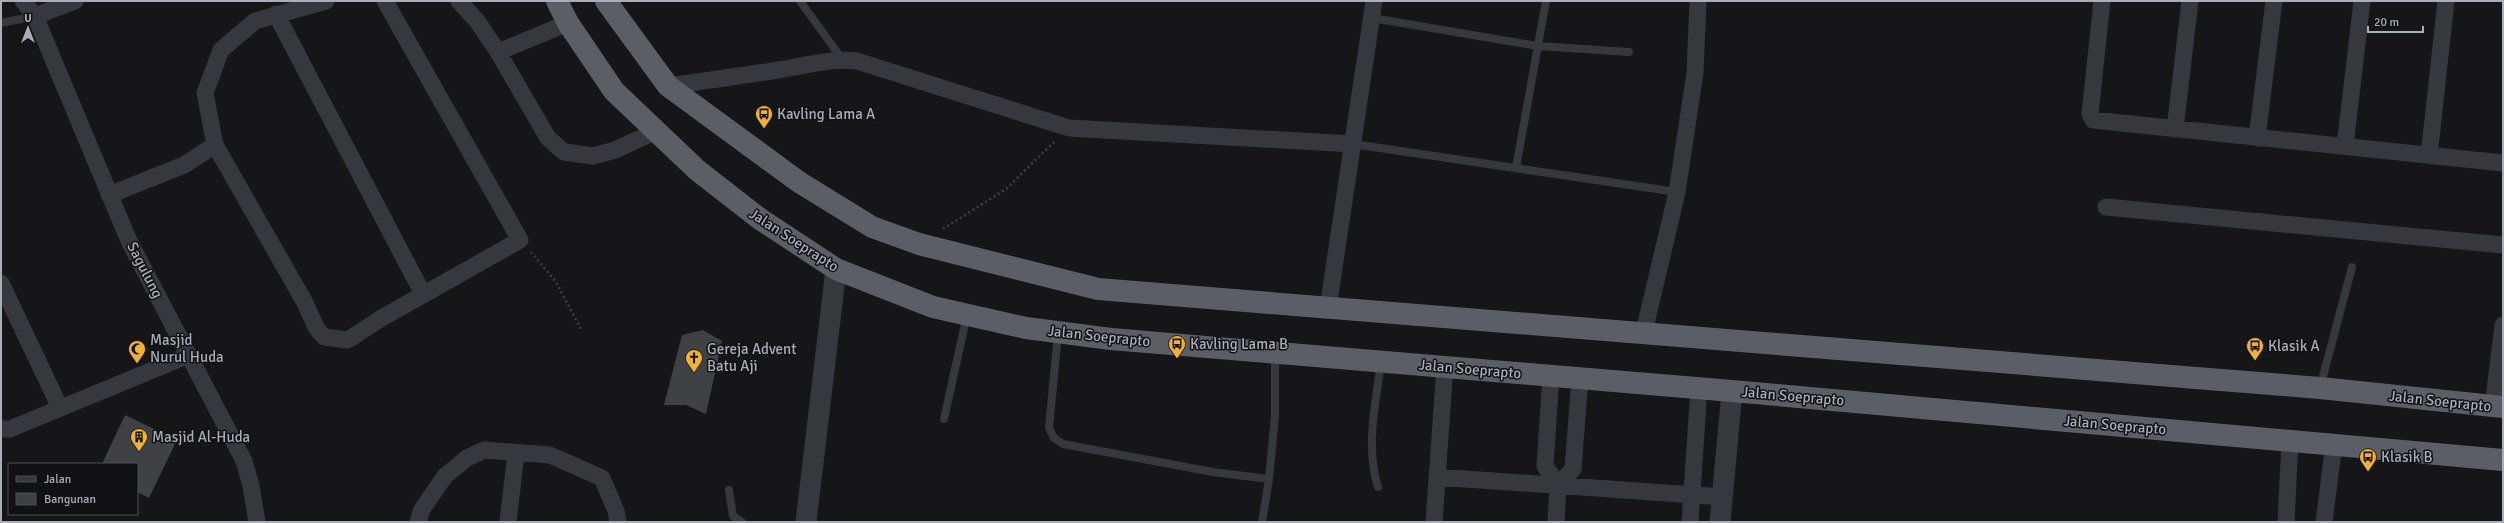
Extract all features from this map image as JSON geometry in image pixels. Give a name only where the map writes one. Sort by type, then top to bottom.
[{"type":"highway","name":"Jalan Soeprapto","points":[[557,1],[568,23],[614,91],[697,170],[760,219],[836,269],[933,307],[1026,328],[1111,339],[1699,388],[2503,460]]},
{"type":"highway","name":"Jalan Soeprapto","points":[[606,1],[668,86],[799,182],[872,227],[919,244],[1098,289],[1644,332],[2320,388],[2498,407]]},
{"type":"street","name":"Sagulung","points":[[23,1],[35,16],[129,241],[244,461],[251,486],[257,522]]},
{"type":"street","points":[[35,16],[75,1]]},
{"type":"street","points":[[326,1],[255,21],[221,50],[205,93],[215,145],[292,281],[317,329],[324,337],[348,340],[423,294],[520,240],[385,1]]},
{"type":"street","points":[[459,1],[477,21],[498,52],[548,138],[564,152],[593,156],[615,150],[656,131]]},
{"type":"street","points":[[1328,308],[1374,1]]},
{"type":"street","points":[[1644,332],[1677,192],[1695,73],[1698,1]]},
{"type":"street","points":[[2102,1],[2090,118],[2096,121],[2503,163]]},
{"type":"street","points":[[2175,129],[2190,1]]},
{"type":"street","points":[[2257,138],[2274,1]]},
{"type":"street","points":[[2344,146],[2362,1]]},
{"type":"street","points":[[2429,156],[2446,1]]},
{"type":"street","points":[[276,14],[423,294]]},
{"type":"street","points":[[498,52],[568,23]]},
{"type":"street","points":[[668,86],[780,70],[825,60],[842,59],[857,61],[947,88],[1069,128],[1352,144]]},
{"type":"street","points":[[109,194],[184,165],[215,145]]},
{"type":"street","points":[[2106,207],[2503,246]]},
{"type":"street","points":[[806,522],[836,269]]},
{"type":"street","points":[[1,283],[60,408]]},
{"type":"street","points":[[2498,407],[2503,325]]},
{"type":"street","points":[[1,429],[10,429],[189,355]]},
{"type":"street","points":[[1434,522],[1445,366]]},
{"type":"street","points":[[1550,376],[1545,466],[1558,486],[1556,522]]},
{"type":"street","points":[[1558,486],[1573,469],[1580,378]]},
{"type":"street","points":[[1690,522],[1699,388]]},
{"type":"street","points":[[1720,522],[1732,391]]},
{"type":"street","points":[[2286,522],[2290,441]]},
{"type":"street","points":[[2324,522],[2334,444]]},
{"type":"street","points":[[418,522],[422,509],[445,476],[467,458],[484,450],[550,456],[602,478],[616,511],[618,522]]},
{"type":"street","points":[[508,522],[516,453]]},
{"type":"street","points":[[1437,477],[1723,497]]},
{"type":"lane","points":[[800,1],[842,59]]},
{"type":"lane","points":[[1516,168],[1546,1]]},
{"type":"lane","points":[[1,23],[35,16]]},
{"type":"lane","points":[[1372,18],[1538,46],[1629,52]]},
{"type":"lane","points":[[1352,144],[1677,192]]},
{"type":"lane","points":[[2320,388],[2352,267]]},
{"type":"lane","points":[[944,419],[967,314]]},
{"type":"lane","points":[[1058,332],[1049,428],[1054,438],[1063,444],[1198,470],[1269,479]]},
{"type":"lane","points":[[1262,522],[1269,479],[1275,416],[1275,352]]},
{"type":"lane","points":[[1378,487],[1371,460],[1382,361]]},
{"type":"lane","points":[[729,490],[733,516],[742,522]]},
{"type":"path","points":[[919,244],[1006,189],[1069,128]]},
{"type":"path","points":[[520,240],[556,282],[582,331]]},
{"type":"building","name":"Gereja Advent Batu Aji","points":[[703,330],[722,341],[706,414],[686,405],[664,405],[682,335]]},
{"type":"building","name":"Masjid Al-Huda","points":[[125,415],[177,440],[149,498],[138,492],[138,463],[102,463]]},
{"type":"place","name":"Kavling Lama A","points":[[764,129]]},
{"type":"place","name":"Kavling Lama B","points":[[1177,359]]},
{"type":"place","name":"Klasik A","points":[[2255,361]]},
{"type":"place","name":"Masjid Nurul Huda","points":[[137,364]]},
{"type":"place","name":"Gereja Advent Batu Aji","points":[[694,373]]},
{"type":"place","name":"Masjid Al-Huda","points":[[139,452]]},
{"type":"place","name":"Klasik B","points":[[2368,472]]}]
